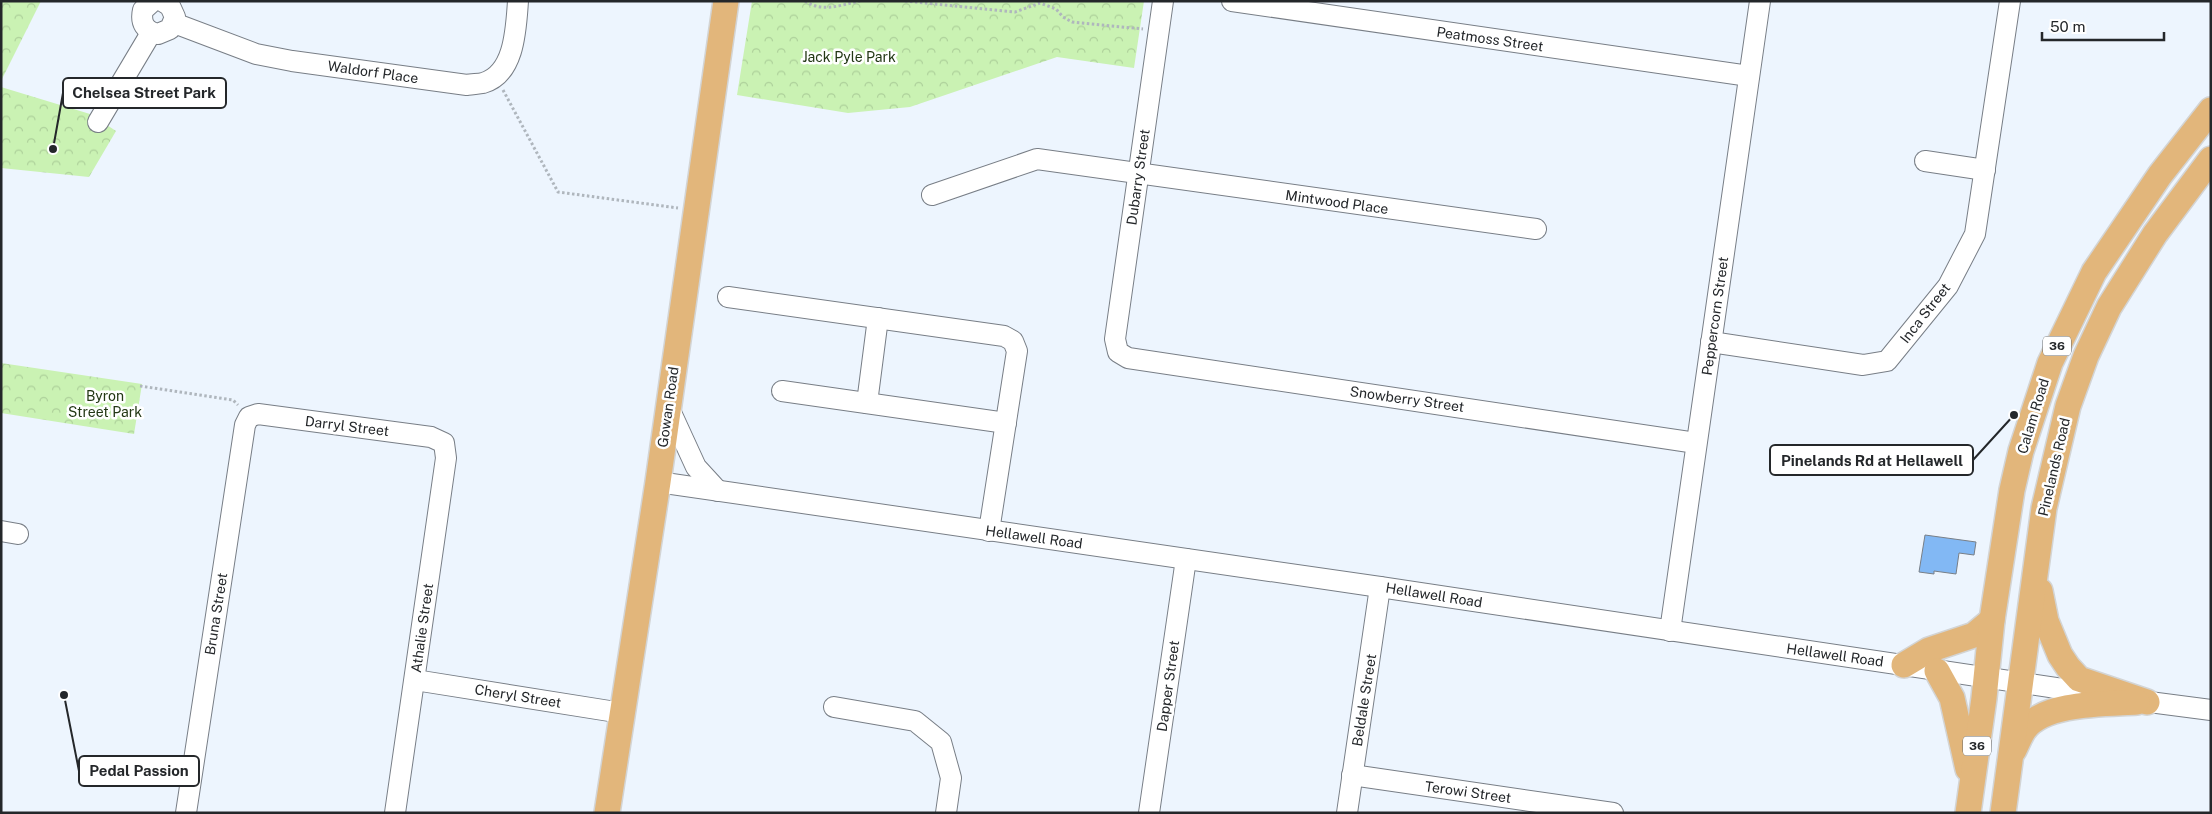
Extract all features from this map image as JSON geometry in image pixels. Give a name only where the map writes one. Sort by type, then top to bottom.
[{"type":"main road","name":"Gowan Road","points":[[607,813],[658,482],[726,1]]},
{"type":"main road","name":"Calam Road","points":[[1986,678],[1992,620],[2012,490],[2021,451],[2050,363],[2094,272],[2160,174],[2211,110]]},
{"type":"main road","name":"Pinelands Road","points":[[2003,813],[2044,508],[2054,458],[2068,406],[2086,356],[2109,307],[2141,255],[2211,159]]},
{"type":"main road","points":[[2038,560],[2041,598],[2046,621],[2060,655],[2068,667],[2079,679],[2147,702]]},
{"type":"main road","points":[[1904,665],[1929,650],[1974,635],[1992,620]]},
{"type":"main road","points":[[1937,671],[1954,704],[1971,786]]},
{"type":"main road","name":"36","points":[[1968,813],[1986,678]]},
{"type":"main road","points":[[2010,762],[2025,728],[2040,717],[2073,706],[2147,702]]},
{"type":"street","points":[[496,77],[509,59],[517,19],[518,1]]},
{"type":"street","name":"Dubarry Street","points":[[1118,352],[1115,339],[1163,1]]},
{"type":"street","name":"Peatmoss Street","points":[[1232,1],[1749,76]]},
{"type":"street","name":"Peppercorn Street","points":[[1670,631],[1760,1]]},
{"type":"street","name":"Inca Street","points":[[1712,342],[1863,365],[1887,362],[1948,286],[1975,234],[2010,1]]},
{"type":"street","points":[[162,2],[174,12],[174,23],[164,33],[151,33],[142,23],[141,16],[147,5],[162,2]]},
{"type":"street","name":"Waldorf Place","points":[[174,23],[256,54],[292,61],[467,85],[483,83],[496,77]]},
{"type":"street","points":[[98,122],[151,33]]},
{"type":"street","name":"Mintwood Place","points":[[932,195],[1037,159],[1536,229]]},
{"type":"street","points":[[1925,162],[1985,170]]},
{"type":"street","points":[[728,297],[1004,336],[1012,341],[1017,351],[989,531]]},
{"type":"street","points":[[867,403],[878,318]]},
{"type":"street","name":"Snowberry Street","points":[[1118,352],[1128,358],[1696,443]]},
{"type":"street","points":[[782,391],[1006,423]]},
{"type":"street","points":[[668,406],[696,467],[718,491]]},
{"type":"street","name":"Darryl Street","points":[[249,417],[258,414],[431,437],[444,443]]},
{"type":"street","name":"Bruna Street","points":[[186,813],[245,425],[249,417]]},
{"type":"street","name":"Athalie Street","points":[[395,813],[446,458],[444,443]]},
{"type":"street","name":"Hellawell Road","points":[[658,482],[2211,710]]},
{"type":"street","name":"Dapper Street","points":[[1149,813],[1186,559]]},
{"type":"street","name":"Beldale Street","points":[[1347,813],[1380,587]]},
{"type":"street","name":"Cheryl Street","points":[[415,680],[622,713]]},
{"type":"street","points":[[834,707],[914,721],[941,742],[951,778],[946,813]]},
{"type":"street","name":"Terowi Street","points":[[1352,775],[1613,813]]},
{"type":"path","points":[[805,1],[814,7],[822,9],[860,1]]},
{"type":"path","points":[[905,1],[1014,12],[1040,2],[1056,9],[1063,17],[1072,22],[1159,31]]},
{"type":"path","points":[[496,77],[558,192],[695,211]]},
{"type":"path","points":[[140,386],[233,400],[249,417]]},
{"type":"green space","points":[[1,1],[41,1],[1,81]]},
{"type":"green space","name":"Jack Pyle Park","points":[[752,1],[1144,1],[1134,68],[1057,57],[910,107],[848,113],[737,95]]},
{"type":"green space","points":[[1,87],[90,114],[116,131],[89,177],[1,168]]},
{"type":"green space","name":"Byron Street Park","points":[[1,363],[142,384],[134,434],[1,413]]},
{"type":"building","points":[[1925,535],[1976,542],[1974,555],[1959,553],[1956,574],[1934,571],[1934,574],[1919,572]]},
{"type":"place","name":"Chelsea Street Park","points":[[53,149]]},
{"type":"place","name":"Pinelands Rd at Hellawell","points":[[2014,415]]},
{"type":"place","name":"Pedal Passion","points":[[64,695]]}]
